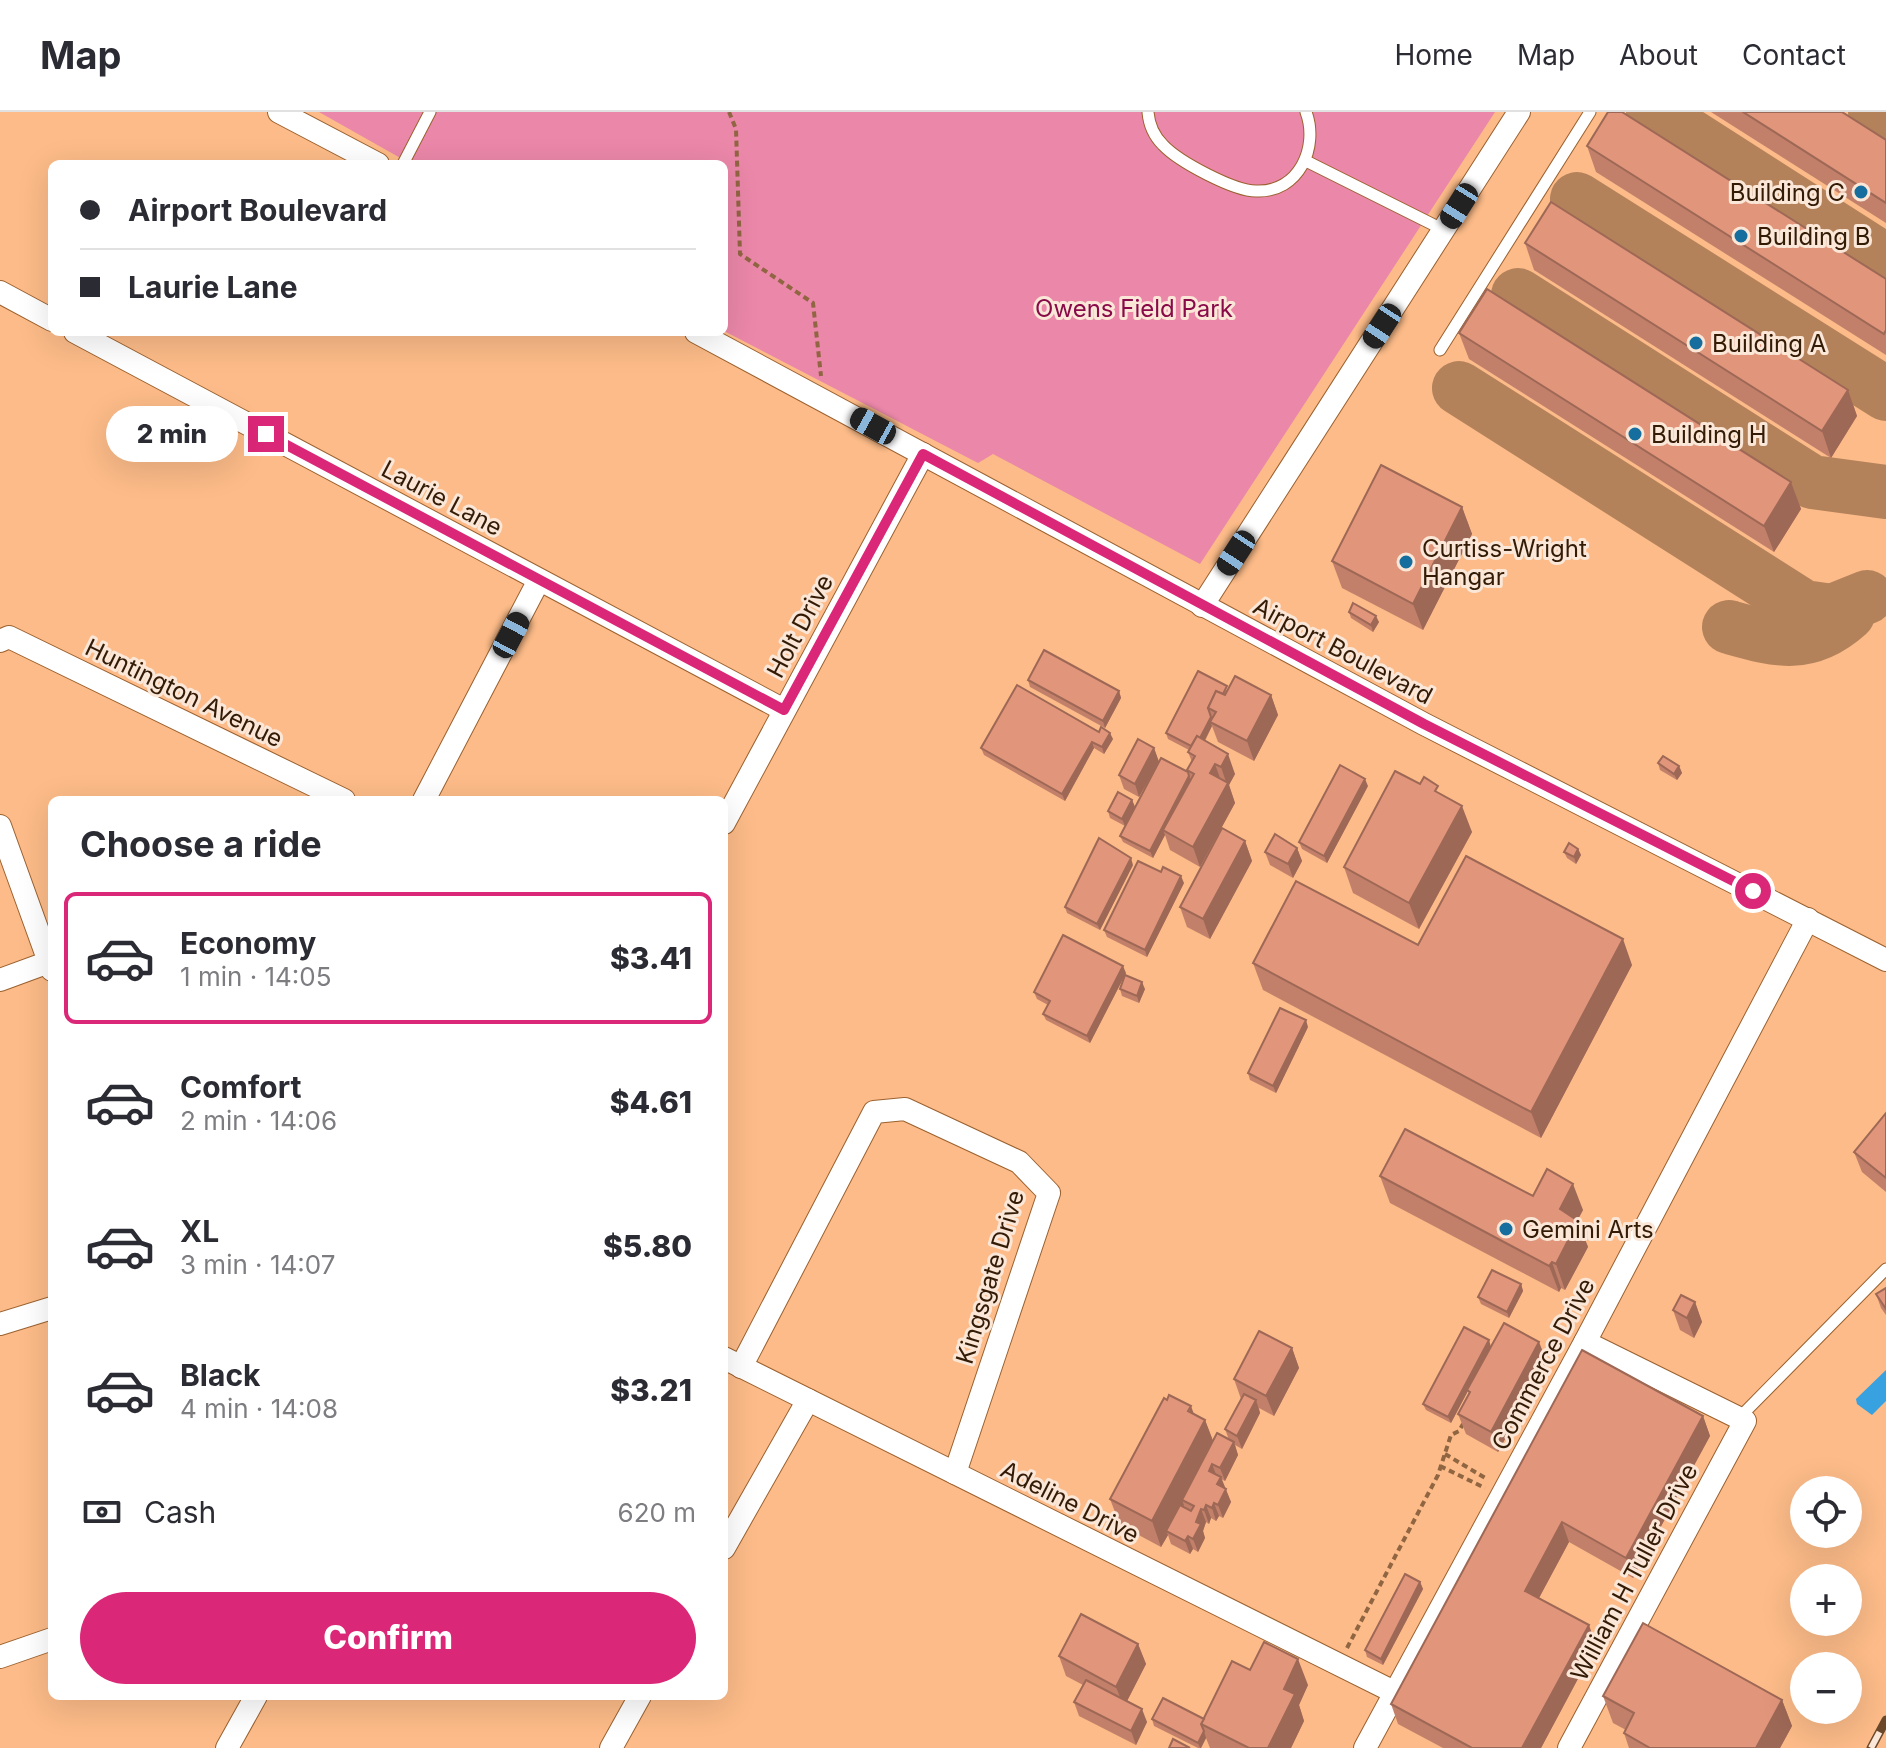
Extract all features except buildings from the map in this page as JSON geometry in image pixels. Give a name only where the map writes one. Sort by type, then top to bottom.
[{"type":"street","points":[[279,112],[370,160]]},
{"type":"street","points":[[1202,606],[1519,112]]},
{"type":"street","points":[[0,292],[48,318]]},
{"type":"street","name":"Laurie Lane","points":[[82,336],[784,710]]},
{"type":"street","name":"Airport Boulevard","points":[[704,336],[1438,731],[1886,960]]},
{"type":"street","name":"Holt Drive","points":[[728,815],[923,454]]},
{"type":"street","points":[[426,796],[539,580]]},
{"type":"street","name":"Huntington Avenue","points":[[0,641],[9,637],[336,796]]},
{"type":"street","points":[[0,826],[48,960]]},
{"type":"street","name":"Commerce Drive","points":[[1365,1748],[1585,1342],[1808,919]]},
{"type":"street","points":[[0,980],[48,967]]},
{"type":"street","name":"Kingsgate Drive","points":[[732,1362],[874,1112],[905,1109],[1019,1162],[1049,1193],[955,1473]]},
{"type":"street","points":[[0,1324],[48,1309]]},
{"type":"street","points":[[1585,1342],[1742,1419]]},
{"type":"street","name":"Adeline Drive","points":[[732,1362],[1394,1692]]},
{"type":"street","points":[[728,1541],[808,1400]]},
{"type":"street","name":"William H Tuller Drive","points":[[1569,1748],[1742,1419]]},
{"type":"street","points":[[0,1657],[48,1640]]},
{"type":"street","points":[[227,1748],[254,1700]]},
{"type":"street","points":[[611,1748],[638,1700]]},
{"type":"lane","points":[[405,160],[430,112]]},
{"type":"lane","points":[[1148,112],[1152,129],[1163,146],[1175,155],[1239,189],[1258,192],[1274,189],[1295,175],[1306,161],[1311,139],[1311,125],[1306,112]]},
{"type":"lane","points":[[1440,350],[1590,112]]},
{"type":"lane","points":[[1306,161],[1444,230]]},
{"type":"lane","points":[[1742,1419],[1886,1269]]},
{"type":"path","points":[[729,112],[736,129],[740,254],[813,303],[821,352],[822,398]]},
{"type":"path","points":[[1339,1665],[1440,1466],[1451,1435],[1459,1431],[1467,1417]]},
{"type":"path","points":[[1445,1454],[1503,1492]]},
{"type":"path","points":[[1457,1474],[1463,1464]]},
{"type":"path","points":[[1440,1466],[1503,1492]]},
{"type":"green space","name":"Owens Field Park","points":[[319,112],[1495,112],[1200,564],[993,454],[978,463],[728,333],[728,160],[404,160]]},
{"type":"water","points":[[1886,1370],[1886,1401],[1872,1415],[1857,1404],[1856,1399]]},
{"type":"taxiway","points":[[1653,112],[1886,261]]},
{"type":"taxiway","points":[[1875,112],[1886,119]]},
{"type":"taxiway","points":[[1577,199],[1886,394]]},
{"type":"taxiway","points":[[1518,295],[1812,482],[1886,492]]},
{"type":"taxiway","points":[[1459,388],[1804,607],[1832,611],[1867,597]]},
{"type":"taxiway","points":[[1729,627],[1762,636],[1791,639],[1819,633],[1848,614]]},
{"type":"railway","points":[[1871,1748],[1886,1720]]},
{"type":"place","name":"Building C","points":[[1861,192]]},
{"type":"place","name":"Building B","points":[[1741,236]]},
{"type":"place","name":"Building A","points":[[1696,343]]},
{"type":"place","name":"Building H","points":[[1635,434]]},
{"type":"place","name":"Curtiss-Wright Hangar","points":[[1406,562]]},
{"type":"place","name":"Gemini Arts","points":[[1506,1229]]},
{"type":"route","points":[[266,434],[784,710],[923,454],[1424,724],[1753,891]]}]
